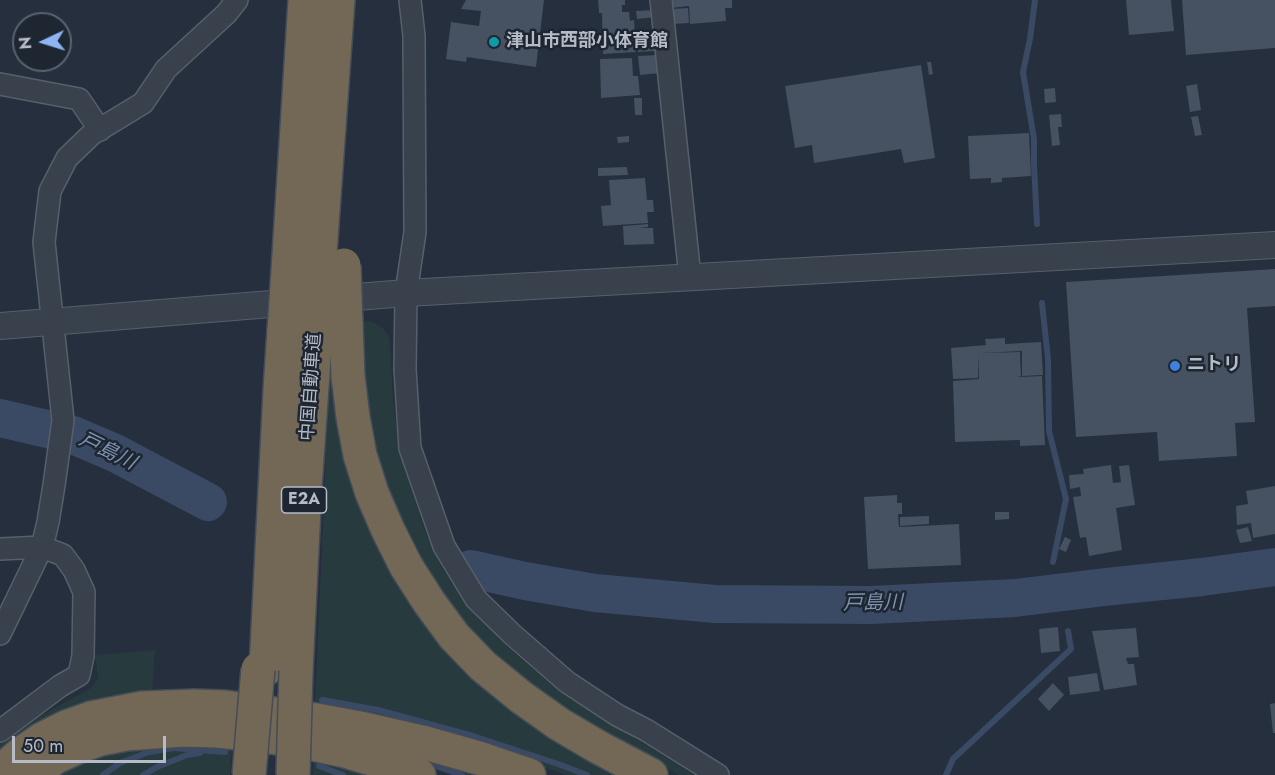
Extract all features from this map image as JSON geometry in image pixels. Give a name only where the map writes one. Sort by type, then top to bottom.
[{"type":"highway","name":"中国自動車道","points":[[305,0],[317,268]]},
{"type":"highway","name":"中国自動車道","points":[[293,775],[273,670],[305,488],[317,268],[338,0]]},
{"type":"highway","points":[[347,0],[344,109],[317,268],[315,327],[348,376],[360,455],[372,493],[406,566],[429,602],[454,636],[483,666],[521,698],[559,724],[651,775]]},
{"type":"highway","name":"中国自動車道","points":[[263,775],[273,670],[280,390],[315,327]]},
{"type":"highway","points":[[249,775],[273,670]]},
{"type":"highway","points":[[0,772],[42,739],[91,718],[142,708],[194,706],[225,707],[270,713],[365,729],[472,756],[529,775]]},
{"type":"highway","points":[[31,775],[56,757],[101,739],[126,734],[217,730],[308,743],[365,757],[419,775]]},
{"type":"street","points":[[0,634],[42,548],[63,420],[44,242],[50,191],[67,158],[92,134],[143,103],[166,69],[226,14],[237,0]]},
{"type":"street","points":[[410,0],[414,36],[415,232],[406,293],[405,369],[411,448],[444,546],[476,599],[513,635],[567,681],[617,715],[646,730],[718,775]]},
{"type":"street","points":[[661,0],[690,277]]},
{"type":"street","points":[[0,84],[79,99],[100,130]]},
{"type":"street","points":[[0,326],[406,293],[1275,245]]},
{"type":"street","points":[[0,549],[42,548],[63,555],[74,570],[84,592],[83,656],[79,675],[60,686],[0,731]]},
{"type":"green space","points":[[367,321],[383,328],[388,335],[397,431],[405,467],[424,529],[442,568],[456,589],[507,647],[552,685],[694,775],[679,775],[577,719],[520,678],[470,632],[411,548],[372,450],[359,322]]},
{"type":"green space","points":[[333,350],[388,559],[624,775],[567,775],[467,742],[315,708],[329,383]]},
{"type":"green space","points":[[155,650],[152,693],[0,755],[0,743],[39,717],[91,688],[98,678],[95,655]]},
{"type":"green space","points":[[231,745],[230,775],[53,775],[90,755],[125,747]]},
{"type":"green space","points":[[379,748],[491,775],[451,775]]},
{"type":"green space","points":[[314,757],[379,775],[313,775]]},
{"type":"building","name":"津山市西部小体育館","points":[[466,0],[544,0],[536,67],[467,57],[466,62],[446,59],[451,22],[479,26],[481,11],[461,9]]},
{"type":"building","points":[[598,0],[625,0],[622,12],[629,12],[630,21],[634,20],[636,52],[603,54],[602,13],[599,13]]},
{"type":"building","points":[[670,0],[732,0],[732,8],[725,8],[726,21],[690,24],[689,6],[671,8]]},
{"type":"building","points":[[1126,0],[1171,0],[1174,31],[1129,35]]},
{"type":"building","points":[[1182,0],[1275,0],[1275,48],[1186,55]]},
{"type":"building","points":[[688,8],[689,23],[673,24],[672,9]]},
{"type":"building","points":[[655,10],[656,17],[637,19],[636,11]]},
{"type":"building","points":[[655,35],[656,51],[638,52],[638,36]]},
{"type":"building","points":[[658,55],[660,73],[640,75],[638,56]]},
{"type":"building","points":[[632,58],[633,76],[638,76],[640,95],[601,98],[600,59]]},
{"type":"building","points":[[927,62],[931,62],[933,74],[929,75]]},
{"type":"building","points":[[921,65],[935,158],[904,163],[901,149],[814,163],[812,145],[795,148],[785,86]]},
{"type":"building","points":[[1197,84],[1201,110],[1190,112],[1186,86]]},
{"type":"building","points":[[1055,88],[1056,102],[1045,103],[1044,89]]},
{"type":"building","points":[[634,98],[642,98],[642,115],[635,115]]},
{"type":"building","points":[[1061,114],[1062,127],[1058,127],[1060,145],[1052,146],[1049,115]]},
{"type":"building","points":[[1198,116],[1202,135],[1195,136],[1191,117]]},
{"type":"building","points":[[1029,133],[1031,176],[1002,178],[1002,182],[991,183],[991,178],[970,179],[968,136]]},
{"type":"building","points":[[629,136],[629,142],[618,143],[617,137]]},
{"type":"building","points":[[627,167],[628,175],[598,176],[598,168]]},
{"type":"building","points":[[645,178],[647,200],[653,200],[654,212],[647,212],[648,223],[603,226],[601,206],[611,205],[609,180]]},
{"type":"building","points":[[648,224],[648,227],[638,228],[653,228],[654,244],[624,245],[623,226]]},
{"type":"building","points":[[1275,269],[1275,306],[1247,308],[1255,422],[1235,423],[1237,456],[1159,461],[1157,432],[1076,437],[1066,282]]},
{"type":"building","points":[[1005,338],[1005,344],[1041,342],[1043,375],[1022,376],[1022,351],[981,353],[1020,352],[1021,376],[1017,377],[1042,376],[1045,445],[1020,446],[1020,440],[955,442],[953,381],[979,379],[978,353],[978,378],[953,379],[951,348],[986,345],[985,339]]},
{"type":"building","points":[[1111,465],[1113,483],[1121,482],[1119,466],[1129,465],[1135,505],[1116,508],[1122,550],[1089,556],[1086,537],[1080,538],[1073,497],[1081,496],[1080,487],[1070,489],[1069,475],[1084,474],[1083,469]]},
{"type":"building","points":[[1275,486],[1275,534],[1253,538],[1251,523],[1237,525],[1236,506],[1248,504],[1246,491]]},
{"type":"building","points":[[897,495],[897,503],[902,503],[902,514],[898,514],[899,527],[959,524],[961,565],[868,569],[864,497]]},
{"type":"building","points":[[995,512],[1009,512],[1009,519],[995,520]]},
{"type":"building","points":[[929,516],[929,524],[900,526],[900,517]]},
{"type":"building","points":[[1248,527],[1252,541],[1240,543],[1236,530]]},
{"type":"building","points":[[1065,537],[1071,540],[1066,552],[1059,549]]},
{"type":"building","points":[[1058,627],[1060,651],[1041,653],[1039,629]]},
{"type":"building","points":[[1136,628],[1139,657],[1126,658],[1128,664],[1134,664],[1137,685],[1104,690],[1092,631]]},
{"type":"building","points":[[1097,673],[1100,691],[1070,695],[1068,677]]},
{"type":"building","points":[[1053,683],[1064,695],[1049,711],[1038,699]]},
{"type":"building","points":[[1275,703],[1275,733],[1273,733],[1270,704]]},
{"type":"waterway","points":[[1035,0],[1023,72],[1034,139],[1037,224]]},
{"type":"waterway","points":[[1042,303],[1048,359],[1049,431],[1066,499],[1053,562]]},
{"type":"waterway","name":"戸島川","points":[[0,418],[73,435],[115,453],[208,502]]},
{"type":"waterway","name":"戸島川","points":[[471,569],[595,593],[715,604],[871,605],[1015,598],[1275,567]]},
{"type":"waterway","points":[[946,775],[953,759],[1071,649],[1068,631]]},
{"type":"waterway","points":[[322,700],[378,710],[473,736],[587,775]]},
{"type":"waterway","points":[[103,775],[120,763],[149,752],[173,748],[225,752]]},
{"type":"waterway","points":[[143,775],[187,755],[200,753]]},
{"type":"waterway","points":[[425,762],[462,775]]},
{"type":"waterway","points":[[319,766],[343,775]]},
{"type":"place","name":"津山市西部小体育館","points":[[494,42]]},
{"type":"place","name":"ニトリ","points":[[1175,366]]}]
